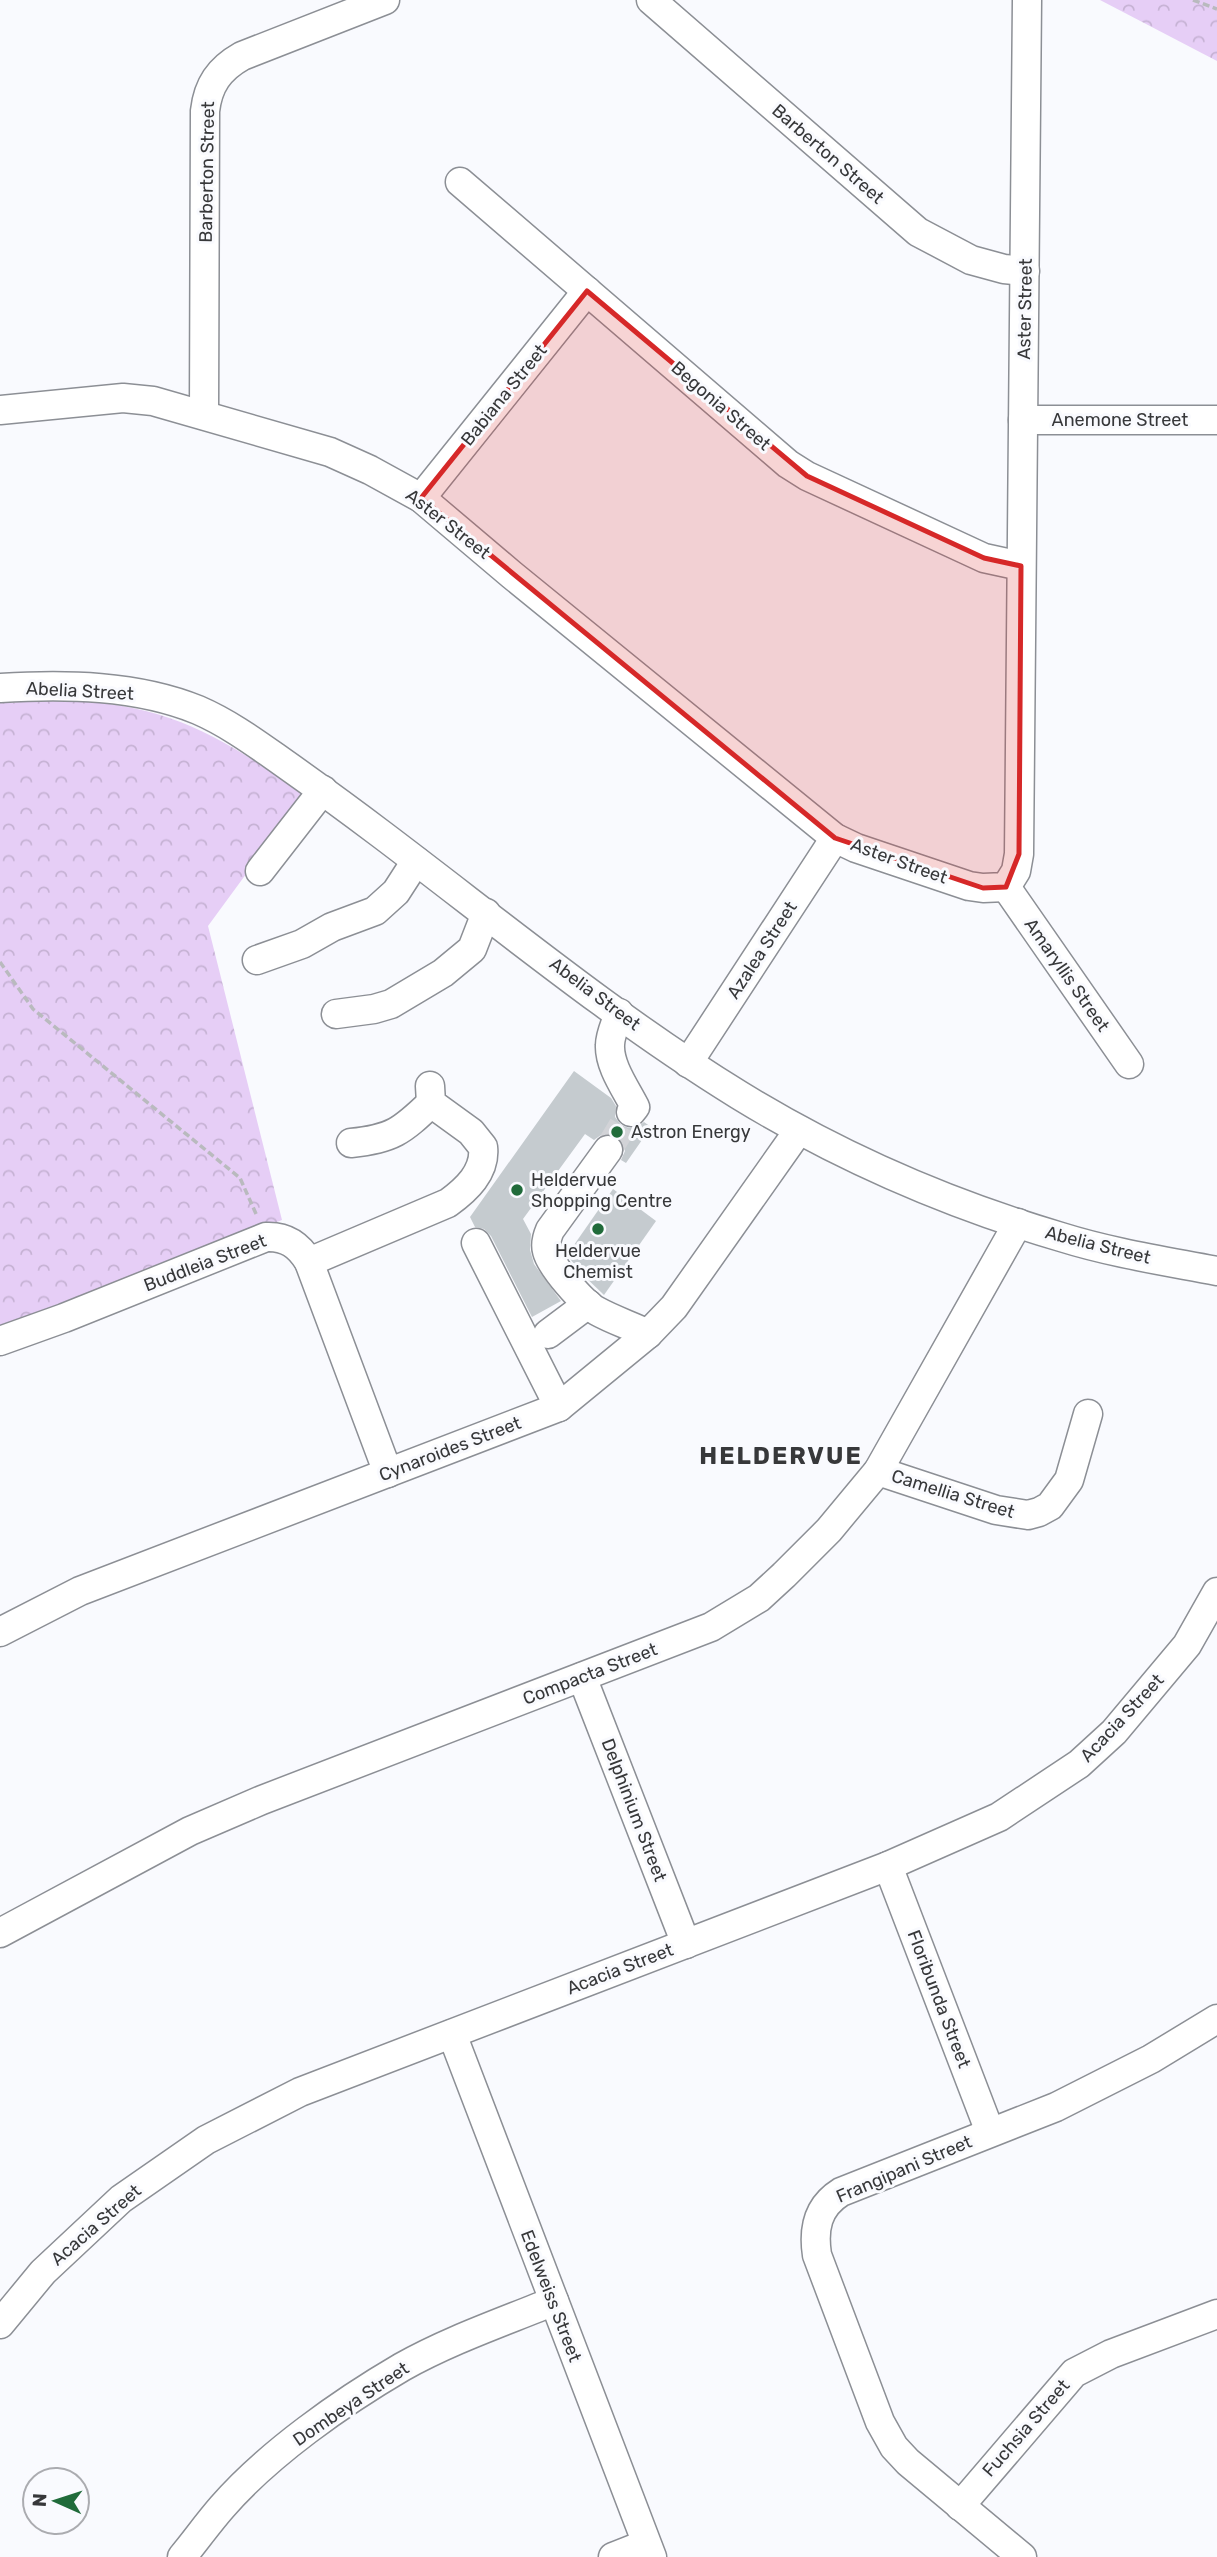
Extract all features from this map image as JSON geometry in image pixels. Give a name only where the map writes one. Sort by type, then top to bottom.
[{"type":"street","name":"Barberton Street","points":[[204,415],[205,111],[210,87],[223,68],[242,56],[385,0]]},
{"type":"street","name":"Barberton Street","points":[[651,0],[918,232],[971,260],[995,267],[1026,271]]},
{"type":"street","name":"Aster Street","points":[[0,410],[131,398],[153,401],[330,452],[370,470],[421,498],[835,838],[856,848],[969,886],[1006,887],[1016,871],[1019,854],[1027,0]]},
{"type":"street","name":"Begonia Street","points":[[460,182],[788,464],[807,476],[984,558],[1021,566]]},
{"type":"street","name":"Babiana Street","points":[[421,498],[587,291]]},
{"type":"street","name":"Anemone Street","points":[[1023,420],[1217,420]]},
{"type":"street","name":"Abelia Street","points":[[0,688],[45,685],[103,689],[144,694],[197,710],[238,731],[323,790],[688,1063],[799,1130],[945,1198],[1018,1223],[1109,1250],[1217,1271]]},
{"type":"street","points":[[260,871],[300,841],[323,790]]},
{"type":"street","name":"Azalea Street","points":[[688,1063],[835,838]]},
{"type":"street","points":[[257,960],[302,944],[331,927],[375,911],[396,892],[416,860]]},
{"type":"street","name":"Amaryllis Street","points":[[1006,887],[1129,1064]]},
{"type":"street","points":[[337,1014],[391,1004],[443,973],[472,949],[486,913]]},
{"type":"street","points":[[619,1013],[610,1045],[617,1072],[635,1107],[631,1112]]},
{"type":"street","points":[[309,1262],[448,1203],[461,1194],[474,1178],[482,1165],[484,1155],[480,1140],[431,1094],[401,1130],[386,1138],[351,1143]]},
{"type":"street","name":"Cynaroides Street","points":[[0,1632],[80,1591],[559,1407],[649,1334],[692,1284],[799,1130]]},
{"type":"street","points":[[608,1150],[546,1238],[550,1259],[587,1304],[649,1334]]},
{"type":"street","name":"Compacta Street","points":[[0,1933],[190,1831],[262,1800],[711,1627],[759,1598],[829,1530],[878,1471],[1018,1223]]},
{"type":"street","name":"Buddleia Street","points":[[0,1341],[266,1237],[289,1241],[302,1251],[309,1262],[388,1473]]},
{"type":"street","points":[[476,1243],[559,1407]]},
{"type":"street","points":[[548,1334],[587,1304]]},
{"type":"street","name":"Camellia Street","points":[[878,1471],[996,1510],[1028,1515],[1039,1512],[1051,1506],[1069,1480],[1088,1413]]},
{"type":"street","name":"Acacia Street","points":[[0,2324],[43,2272],[121,2199],[206,2140],[300,2092],[887,1866],[999,1817],[1079,1764],[1114,1732],[1187,1645],[1217,1592]]},
{"type":"street","name":"Delphinium Street","points":[[582,1677],[686,1944]]},
{"type":"street","name":"Floribunda Street","points":[[887,1866],[990,2132]]},
{"type":"street","name":"Frangipani Street","points":[[1022,2557],[908,2462],[888,2438],[817,2255],[815,2231],[822,2208],[841,2192],[1056,2107],[1113,2080],[1217,2019]]},
{"type":"street","name":"Edelweiss Street","points":[[452,2034],[649,2550]]},
{"type":"street","name":"Dombeya Street","points":[[182,2557],[223,2506],[266,2465],[323,2418],[413,2362],[444,2346],[554,2301]]},
{"type":"street","name":"Fuchsia Street","points":[[960,2505],[1056,2390],[1074,2373],[1111,2354],[1217,2314]]},
{"type":"street","points":[[613,2557],[649,2550]]},
{"type":"path","points":[[1193,0],[1217,9]]},
{"type":"path","points":[[0,962],[33,1009],[240,1178],[266,1237]]},
{"type":"highlighted area","points":[[587,291],[807,476],[984,558],[1021,566],[1019,854],[1006,887],[983,888],[835,838],[421,498]]},
{"type":"green space","points":[[1100,0],[1217,0],[1217,61]]},
{"type":"green space","points":[[64,700],[134,708],[192,727],[246,756],[304,795],[208,926],[282,1220],[0,1330],[0,703]]},
{"type":"building","name":"Heldervue Shopping Centre","points":[[574,1071],[611,1098],[616,1106],[615,1117],[621,1125],[636,1128],[644,1122],[651,1127],[626,1163],[621,1160],[625,1151],[618,1137],[609,1133],[594,1140],[585,1134],[523,1219],[531,1234],[530,1250],[534,1264],[561,1301],[532,1317],[491,1236],[484,1229],[475,1227],[470,1217]]},
{"type":"building","points":[[613,1189],[656,1221],[604,1295],[567,1255]]},
{"type":"tunnel","points":[[608,1150],[631,1112]]},
{"type":"place","name":"Astron Energy","points":[[617,1132]]},
{"type":"place","name":"Heldervue Shopping Centre","points":[[517,1190]]},
{"type":"place","name":"Heldervue Chemist","points":[[598,1229]]},
{"type":"district","name":"HELDERVUE","points":[[781,1456]]}]
